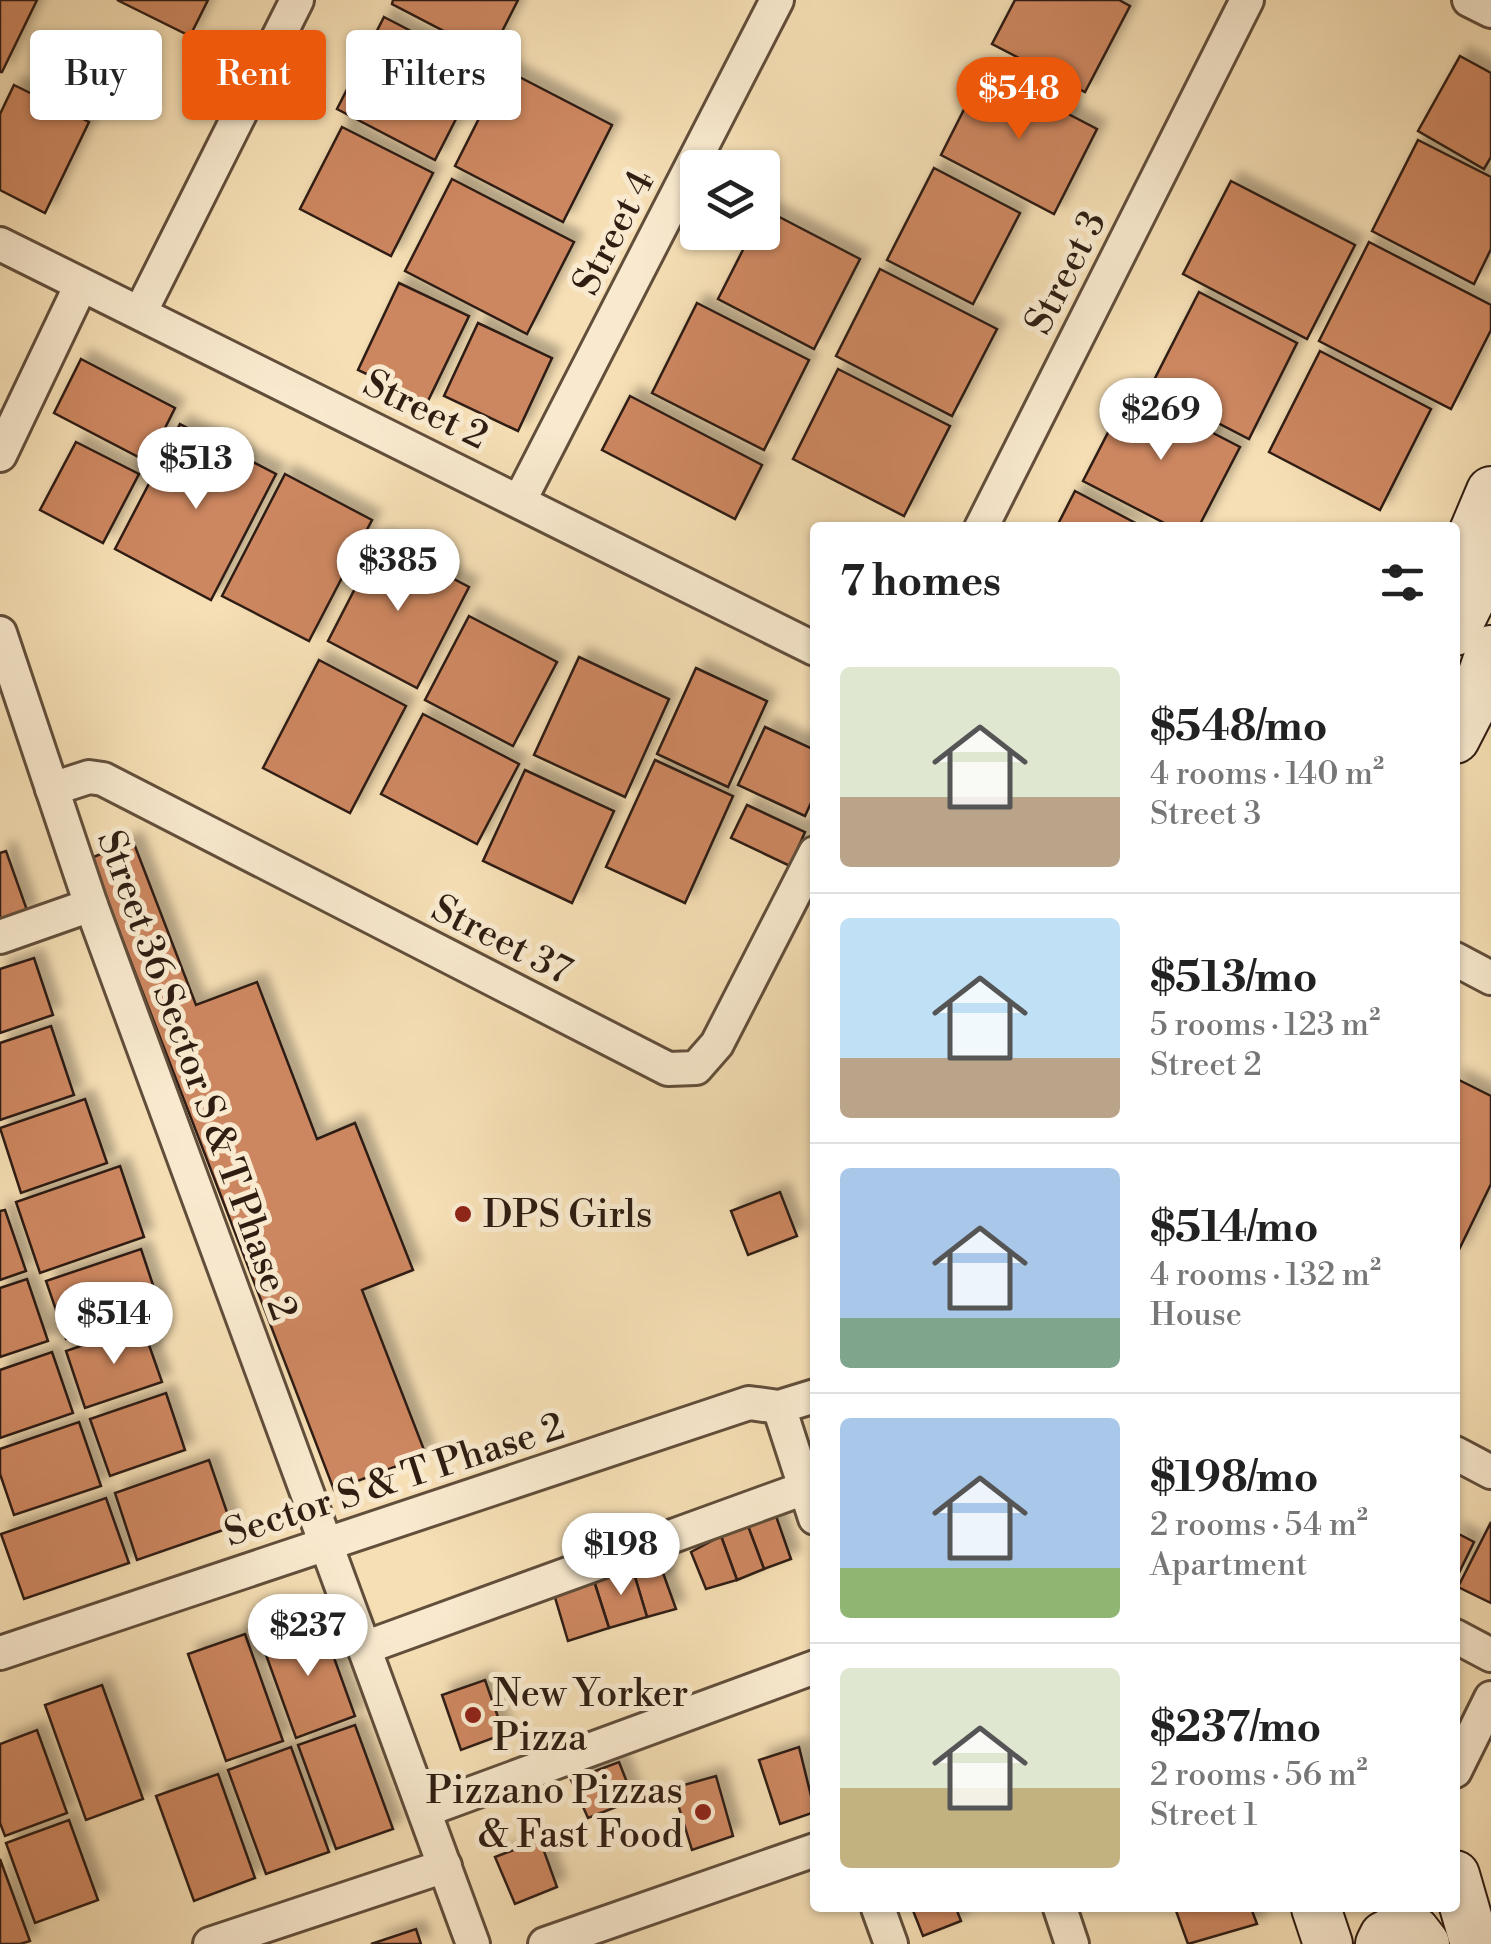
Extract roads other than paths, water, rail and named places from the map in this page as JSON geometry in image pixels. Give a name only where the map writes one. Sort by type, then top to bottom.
[{"type":"main road","points":[[1460,564],[1491,491]]},
{"type":"main road","points":[[1460,621],[1491,558]]},
{"type":"main road","points":[[1472,712],[1491,650]]},
{"type":"main road","points":[[1460,1892],[1475,1944]]},
{"type":"main road","points":[[1317,1912],[1328,1944]]},
{"type":"main road","points":[[1380,1944],[1384,1936],[1401,1927],[1415,1931],[1425,1944]]},
{"type":"street","points":[[140,313],[297,0]]},
{"type":"street","name":"Street 4","points":[[520,500],[776,0]]},
{"type":"street","name":"Street 3","points":[[984,522],[1248,0]]},
{"type":"street","points":[[1469,0],[1491,11]]},
{"type":"street","name":"Street 2","points":[[0,244],[810,646]]},
{"type":"street","points":[[0,455],[81,286]]},
{"type":"street","name":"Street 36 Sector S & T Phase 2","points":[[0,633],[90,905],[473,1944]]},
{"type":"street","name":"Street 37","points":[[52,789],[88,777],[103,779],[668,1070],[696,1068],[717,1044],[810,863]]},
{"type":"street","points":[[0,937],[90,905]]},
{"type":"street","points":[[1460,962],[1491,978]]},
{"type":"street","name":"Sector S & T Phase 2","points":[[0,1653],[749,1403],[779,1407],[810,1398]]},
{"type":"street","points":[[364,1648],[810,1503],[779,1407]]},
{"type":"street","points":[[1460,1456],[1491,1472]]},
{"type":"street","points":[[1460,1638],[1491,1654]]},
{"type":"street","points":[[426,1810],[810,1669]]},
{"type":"street","points":[[1460,1761],[1491,1698]]},
{"type":"street","points":[[545,1944],[810,1852]]},
{"type":"street","points":[[210,1944],[445,1866]]},
{"type":"street","points":[[879,1912],[890,1944]]},
{"type":"street","points":[[1061,1912],[1072,1944]]},
{"type":"place","name":"DPS Girls","points":[[463,1214]]},
{"type":"place","name":"New Yorker Pizza","points":[[473,1715]]},
{"type":"place","name":"Pizzano Pizzas & Fast Food","points":[[703,1812]]}]
